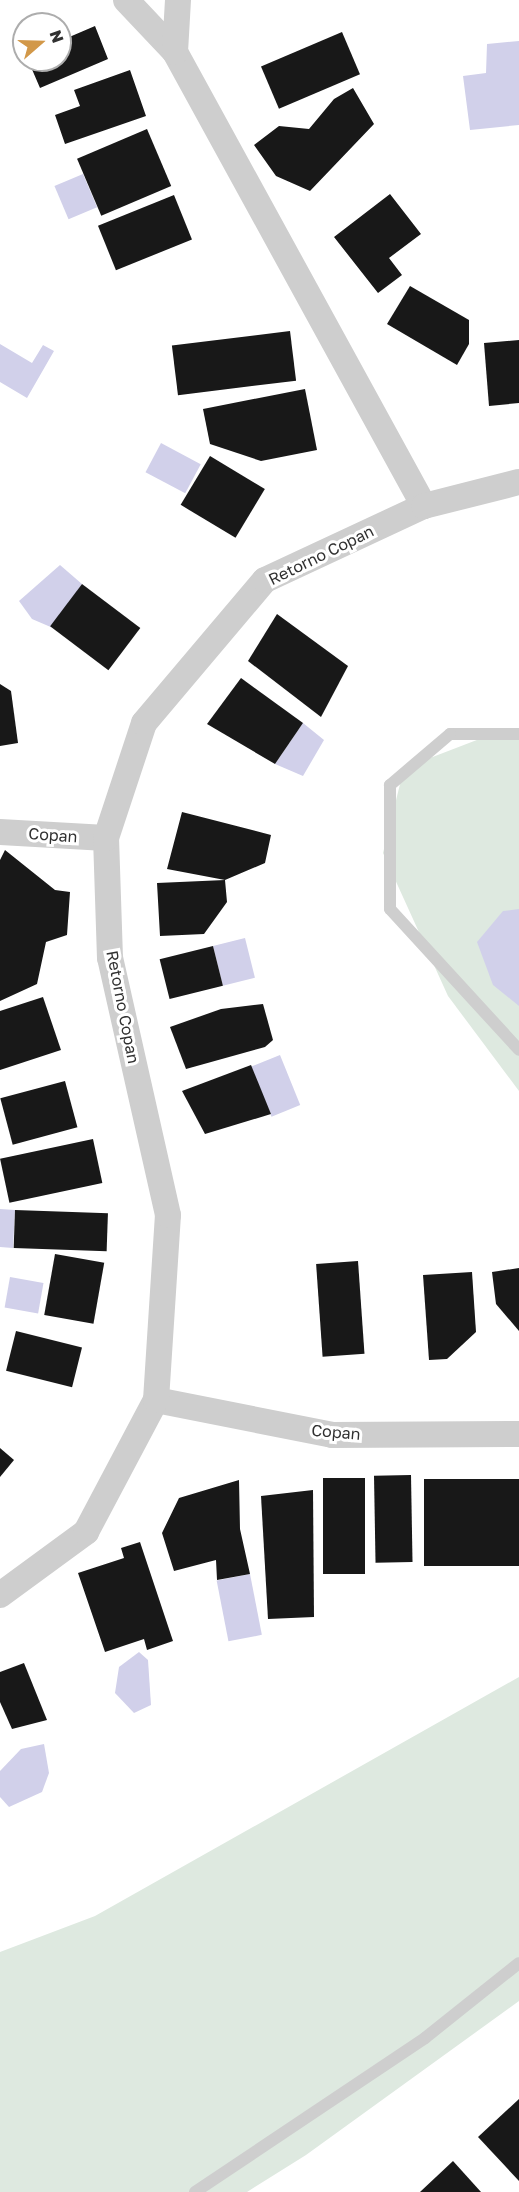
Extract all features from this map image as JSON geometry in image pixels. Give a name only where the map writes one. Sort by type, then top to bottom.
[{"type":"street","points":[[126,0],[175,52],[424,506]]},
{"type":"street","points":[[175,52],[178,0]]},
{"type":"street","name":"Retorno Copan","points":[[0,1595],[86,1532],[156,1400],[168,1215],[110,958],[106,838],[144,723],[266,580],[424,506],[519,482]]},
{"type":"street","name":"Copan","points":[[0,832],[106,838]]},
{"type":"street","name":"Copan","points":[[156,1400],[332,1435],[519,1434]]},
{"type":"lane","points":[[519,734],[450,734],[390,785],[390,909],[519,1050]]},
{"type":"lane","points":[[195,2192],[425,2038],[519,1963]]},
{"type":"shaded area","points":[[508,728],[519,729],[519,1091],[448,996],[383,853],[404,768]]},
{"type":"shaded area","points":[[519,1677],[519,2001],[306,2155],[247,2192],[0,2192],[0,1952],[95,1916]]},
{"type":"water","points":[[519,41],[519,125],[470,130],[463,76],[486,73],[487,44]]},
{"type":"water","points":[[83,174],[97,207],[69,219],[54,186]]},
{"type":"water","points":[[0,344],[32,363],[43,345],[54,351],[27,398],[0,382]]},
{"type":"water","points":[[161,443],[201,464],[185,493],[146,472]]},
{"type":"water","points":[[60,565],[82,584],[53,628],[32,619],[19,601]]},
{"type":"water","points":[[303,723],[324,740],[303,776],[275,764]]},
{"type":"water","points":[[519,909],[519,1006],[493,985],[477,942],[503,911]]},
{"type":"water","points":[[245,938],[255,978],[223,986],[213,946]]},
{"type":"water","points":[[280,1055],[300,1105],[271,1117],[251,1067]]},
{"type":"water","points":[[0,1209],[15,1210],[13,1248],[0,1247]]},
{"type":"water","points":[[10,1277],[43,1283],[38,1313],[5,1308]]},
{"type":"water","points":[[250,1574],[262,1635],[228,1641],[217,1580]]},
{"type":"water","points":[[139,1652],[148,1660],[151,1705],[134,1713],[115,1693],[119,1667]]},
{"type":"water","points":[[44,1744],[49,1773],[42,1792],[9,1807],[0,1797],[0,1771],[21,1749]]},
{"type":"building","points":[[95,26],[108,59],[40,88],[33,72],[72,72],[72,36]]},
{"type":"building","points":[[342,32],[360,74],[279,109],[261,66]]},
{"type":"building","points":[[130,70],[146,116],[65,144],[55,115],[80,106],[74,90]]},
{"type":"building","points":[[353,88],[374,124],[310,191],[276,176],[254,145],[279,126],[309,129],[334,99]]},
{"type":"building","points":[[147,129],[171,186],[101,216],[77,159]]},
{"type":"building","points":[[390,194],[421,234],[389,258],[402,275],[378,293],[334,237]]},
{"type":"building","points":[[174,195],[192,240],[116,270],[98,226]]},
{"type":"building","points":[[410,286],[469,320],[469,344],[457,365],[387,324]]},
{"type":"building","points":[[290,331],[296,381],[178,395],[172,346]]},
{"type":"building","points":[[519,340],[519,403],[489,406],[484,343]]},
{"type":"building","points":[[305,389],[317,450],[261,461],[210,444],[203,409]]},
{"type":"building","points":[[210,456],[265,489],[236,538],[181,505]]},
{"type":"building","points":[[82,584],[140,628],[108,670],[50,626]]},
{"type":"building","points":[[277,614],[348,666],[321,717],[248,661]]},
{"type":"building","points":[[241,678],[303,723],[275,764],[207,724]]},
{"type":"building","points":[[0,684],[11,691],[18,743],[0,746]]},
{"type":"building","points":[[182,812],[271,835],[265,863],[225,880],[167,869]]},
{"type":"building","points":[[5,850],[55,890],[70,892],[67,935],[46,942],[37,984],[0,1001],[0,860]]},
{"type":"building","points":[[225,880],[227,902],[204,934],[160,936],[157,883]]},
{"type":"building","points":[[213,946],[223,986],[170,999],[160,959]]},
{"type":"building","points":[[43,997],[61,1050],[0,1070],[0,1011]]},
{"type":"building","points":[[263,1004],[273,1040],[265,1047],[186,1069],[170,1027],[221,1009]]},
{"type":"building","points":[[251,1065],[271,1114],[205,1134],[182,1091]]},
{"type":"building","points":[[65,1081],[77,1127],[13,1145],[0,1098]]},
{"type":"building","points":[[93,1139],[102,1183],[9,1203],[0,1159]]},
{"type":"building","points":[[15,1210],[108,1213],[107,1251],[14,1248]]},
{"type":"building","points":[[55,1254],[104,1263],[93,1324],[44,1315]]},
{"type":"building","points":[[358,1261],[364,1354],[323,1357],[316,1264]]},
{"type":"building","points":[[519,1268],[519,1331],[496,1304],[492,1272]]},
{"type":"building","points":[[472,1272],[476,1332],[447,1359],[429,1360],[423,1275]]},
{"type":"building","points":[[16,1331],[82,1347],[72,1387],[6,1371]]},
{"type":"building","points":[[0,1448],[14,1460],[0,1477]]},
{"type":"building","points":[[411,1475],[413,1562],[376,1563],[374,1476]]},
{"type":"building","points":[[323,1478],[365,1478],[365,1574],[323,1574]]},
{"type":"building","points":[[424,1479],[519,1479],[519,1566],[424,1566]]},
{"type":"building","points":[[239,1480],[240,1529],[250,1574],[217,1580],[216,1560],[174,1571],[162,1533],[179,1498]]},
{"type":"building","points":[[313,1490],[314,1617],[268,1619],[261,1496]]},
{"type":"building","points":[[140,1542],[173,1641],[147,1650],[144,1639],[105,1652],[78,1573],[124,1558],[121,1548]]},
{"type":"building","points":[[24,1663],[47,1720],[12,1729],[0,1702],[0,1672]]},
{"type":"building","points":[[519,2099],[519,2181],[478,2137]]},
{"type":"building","points":[[453,2161],[481,2192],[420,2192]]}]
